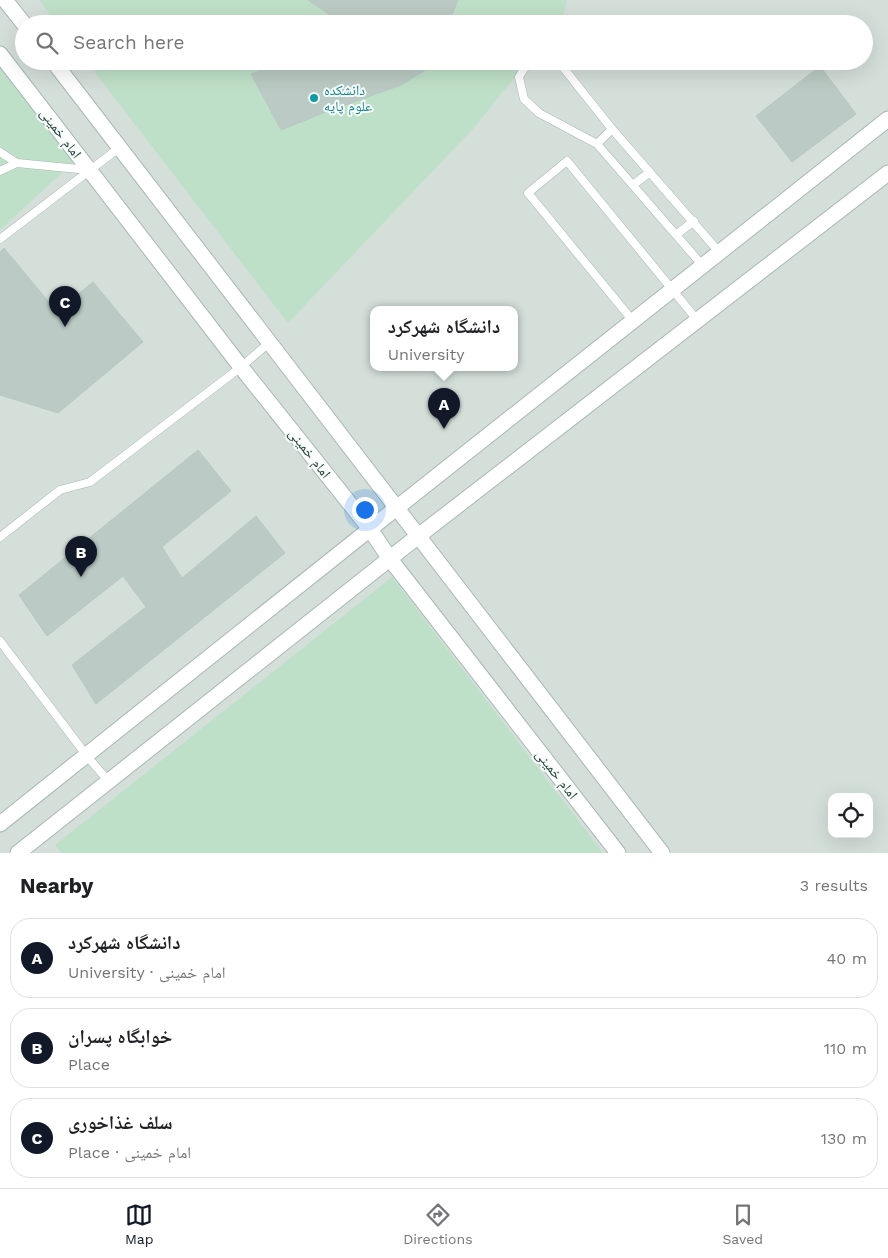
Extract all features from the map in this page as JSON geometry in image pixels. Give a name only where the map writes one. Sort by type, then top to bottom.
[{"type":"street","points":[[5,0],[17,15]]},
{"type":"street","name":"امام خمینی","points":[[0,54],[241,367],[370,529],[390,559],[618,853]]},
{"type":"street","points":[[60,70],[662,853]]},
{"type":"street","points":[[0,824],[888,119]]},
{"type":"street","points":[[18,853],[418,537],[888,173]]},
{"type":"lane","points":[[523,70],[519,77],[524,99],[539,113],[597,144],[703,266]]},
{"type":"lane","points":[[565,70],[612,129],[720,253]]},
{"type":"lane","points":[[597,144],[612,129]]},
{"type":"lane","points":[[0,239],[119,148]]},
{"type":"lane","points":[[0,152],[17,163],[89,170]]},
{"type":"lane","points":[[633,321],[528,193],[567,161],[698,321]]},
{"type":"lane","points":[[0,171],[17,163]]},
{"type":"lane","points":[[633,184],[650,172]]},
{"type":"lane","points":[[677,234],[694,221]]},
{"type":"lane","points":[[0,537],[60,490],[90,482],[241,367],[270,342]]},
{"type":"lane","points":[[0,641],[86,756],[109,782]]},
{"type":"shaded area","points":[[0,0],[888,0],[888,853],[0,853]]},
{"type":"green space","points":[[39,0],[567,0],[563,15],[50,15]]},
{"type":"green space","points":[[0,63],[79,157],[0,230]]},
{"type":"green space","points":[[93,70],[521,70],[473,129],[288,323]]},
{"type":"green space","points":[[392,577],[603,853],[61,853],[55,845]]},
{"type":"building","points":[[308,0],[458,0],[452,15],[330,15]]},
{"type":"building","name":"دانشکده علوم پایه","points":[[261,70],[426,70],[401,85],[281,130],[251,74]]},
{"type":"building","points":[[815,70],[823,70],[856,114],[792,162],[756,116]]},
{"type":"building","points":[[4,248],[57,312],[93,282],[143,342],[58,413],[0,395],[0,252]]},
{"type":"building","points":[[198,450],[231,491],[162,547],[182,578],[256,516],[285,553],[96,704],[72,665],[146,607],[123,576],[47,636],[19,595]]},
{"type":"place","name":"دانشکده علوم پایه","points":[[314,98]]},
{"type":"place","name":"سلف غذاخوری","points":[[65,327]]},
{"type":"place","name":"دانشگاه شهرکرد","points":[[444,429]]},
{"type":"place","name":"خوابگاه پسران","points":[[81,577]]}]
